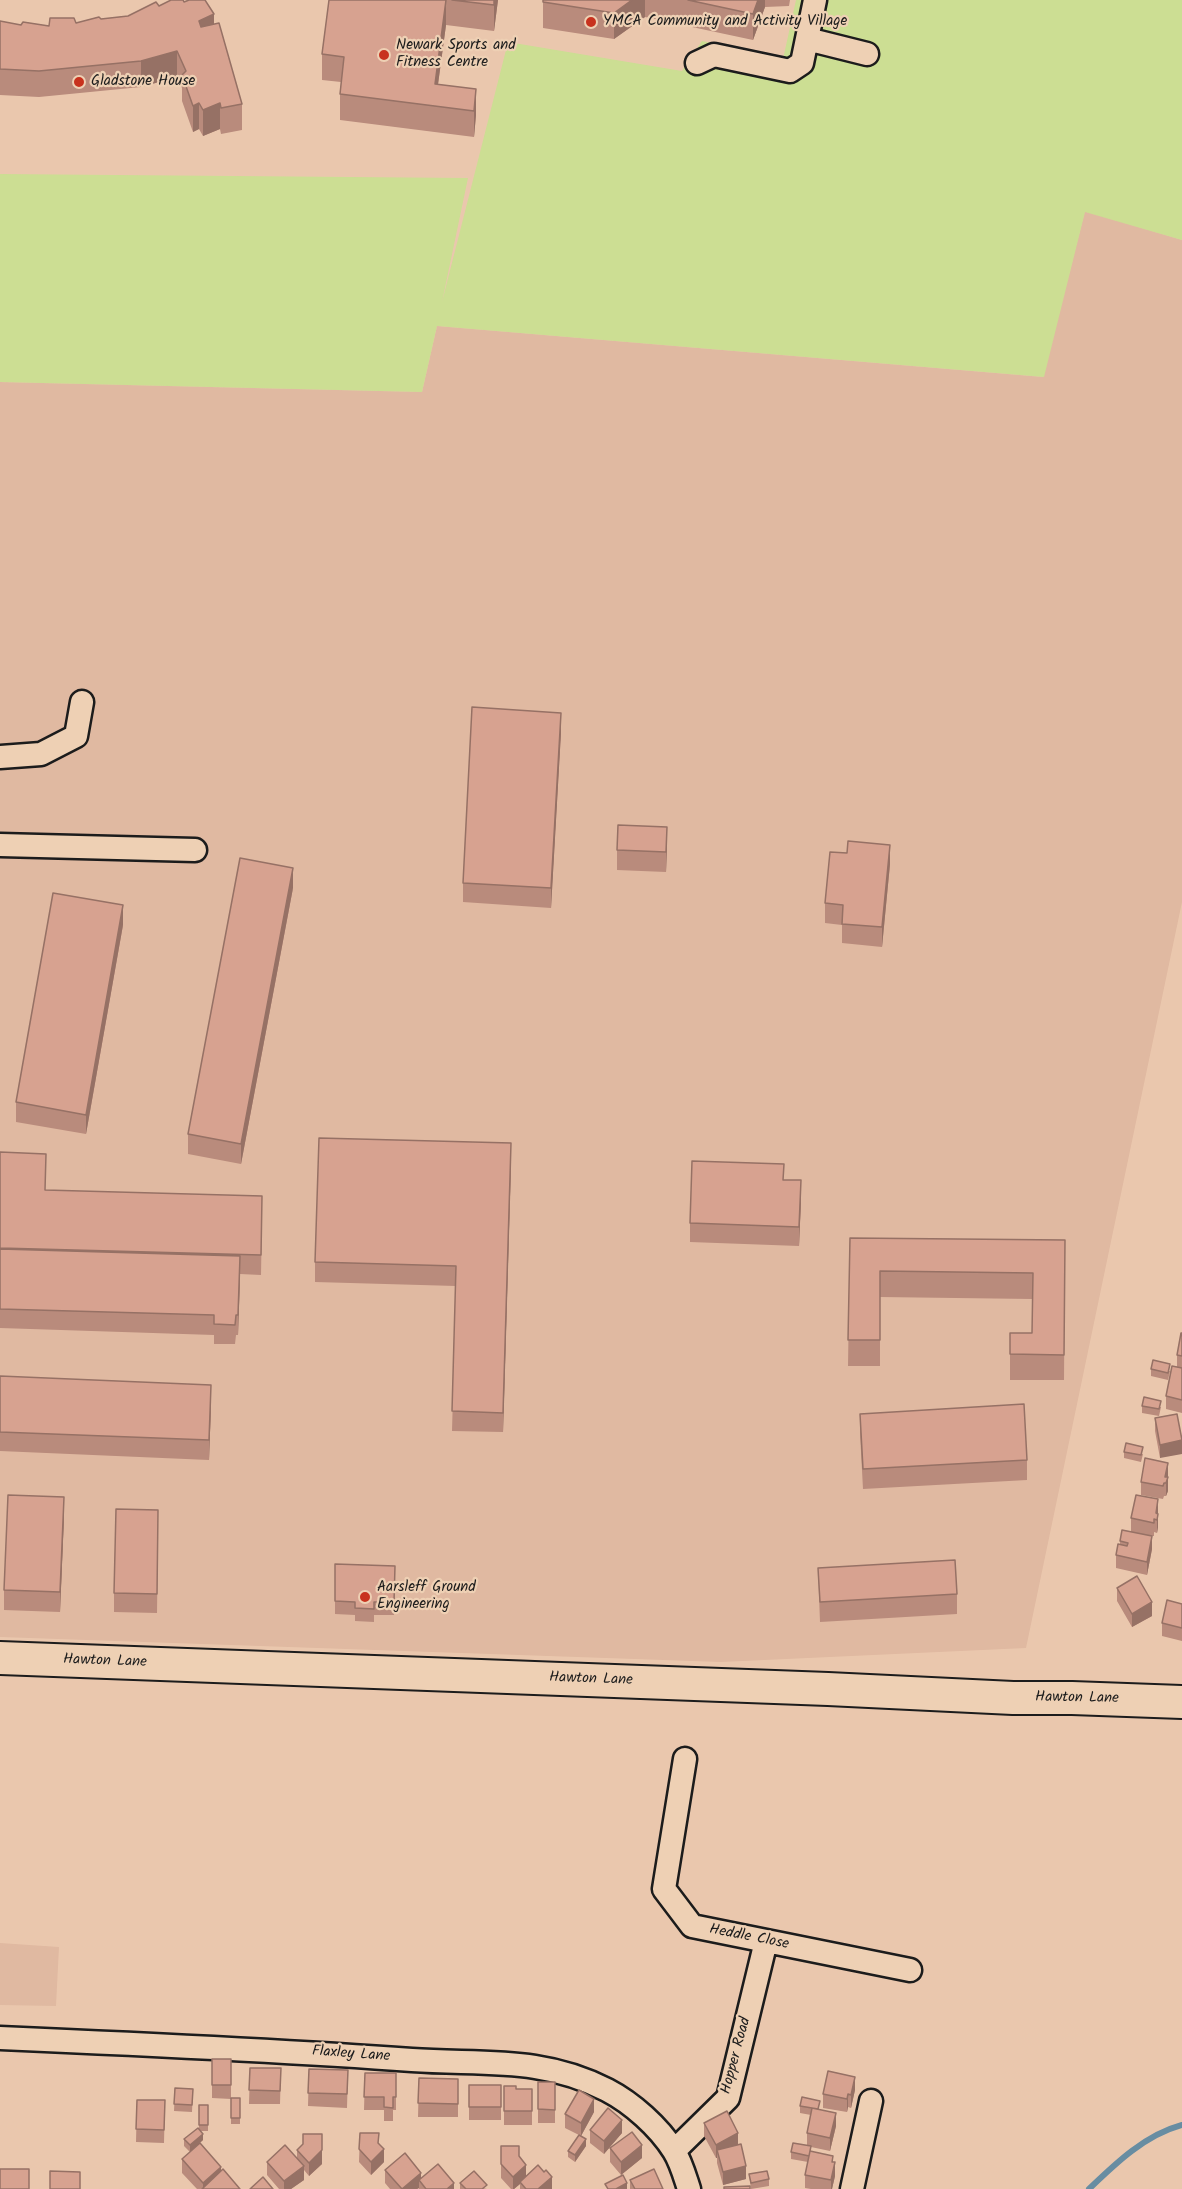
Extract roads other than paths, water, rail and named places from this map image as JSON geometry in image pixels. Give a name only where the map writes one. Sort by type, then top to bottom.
[{"type":"street","points":[[697,63],[714,55],[790,71],[802,63],[815,0]]},
{"type":"street","points":[[807,39],[867,54]]},
{"type":"street","points":[[0,757],[41,754],[76,736],[82,702]]},
{"type":"street","points":[[0,845],[195,850]]},
{"type":"street","name":"Hawton Lane","points":[[0,1658],[807,1688],[1013,1698],[1182,1702]]},
{"type":"street","name":"Heddle Close","points":[[685,1759],[664,1889],[692,1926],[910,1970]]},
{"type":"street","name":"Hopper Road","points":[[674,2151],[728,2098],[766,1941]]},
{"type":"street","name":"Flaxley Lane","points":[[0,2038],[237,2048],[424,2061],[527,2064],[552,2068],[608,2090],[633,2108],[653,2126],[674,2151],[689,2189]]},
{"type":"street","points":[[852,2189],[871,2101]]},
{"type":"waterway","points":[[1089,2189],[1143,2143],[1182,2125]]},
{"type":"place","name":"YMCA Community and Activity Village","points":[[591,22]]},
{"type":"place","name":"Newark Sports and Fitness Centre","points":[[384,55]]},
{"type":"place","name":"Gladstone House","points":[[79,82]]},
{"type":"place","name":"Aarsleff Ground Engineering","points":[[365,1597]]}]
